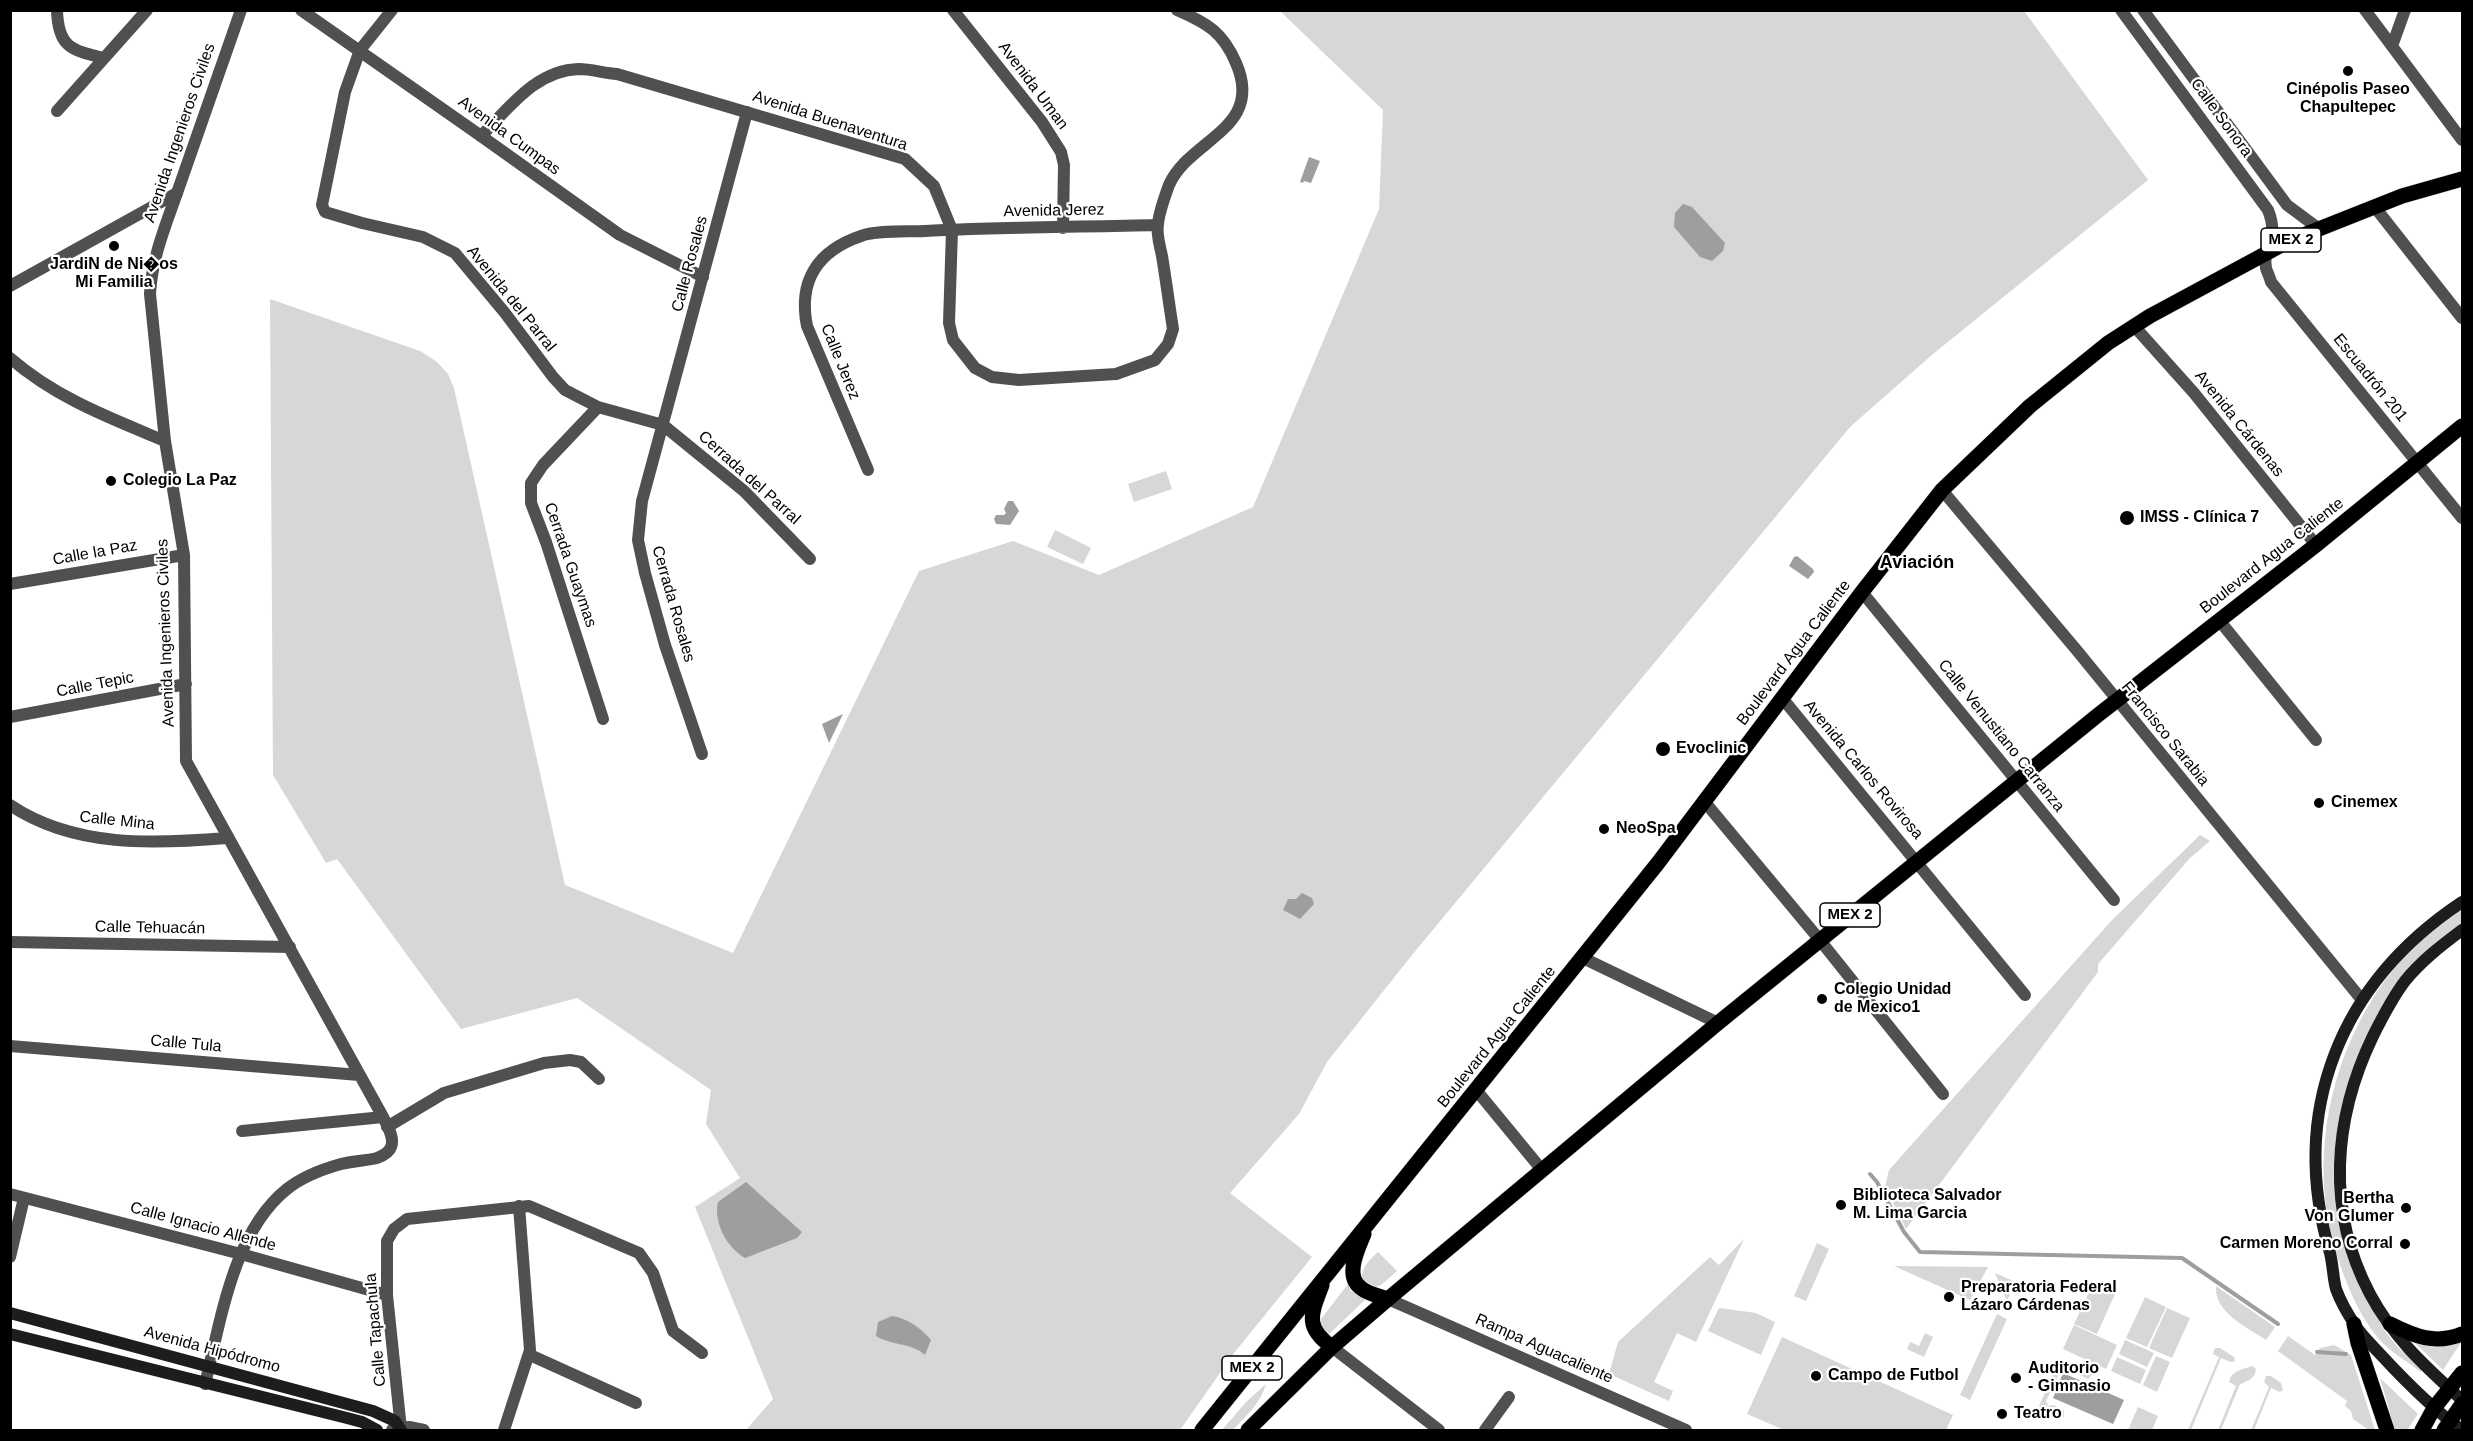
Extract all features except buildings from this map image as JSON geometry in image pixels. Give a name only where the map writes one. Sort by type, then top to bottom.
[{"type":"main road","name":"Boulevard Agua Caliente","points":[[1202,1431],[1658,863],[1862,592],[1942,490],[2030,406],[2108,343],[2134,326],[2267,252],[2318,228],[2374,206],[2463,179]]},
{"type":"main road","name":"Boulevard Agua Caliente","points":[[1248,1431],[1332,1347],[1819,939],[2463,426]]},
{"type":"main road","points":[[2387,1431],[2354,1324],[2337,1289],[2322,1225],[2316,1140],[2320,1103],[2332,1060],[2362,1000],[2399,952],[2433,921],[2463,902]]},
{"type":"main road","points":[[2463,930],[2434,951],[2405,982],[2382,1018],[2360,1062],[2349,1094],[2339,1161],[2340,1189],[2353,1253],[2370,1294],[2418,1360],[2463,1400]]},
{"type":"main road","points":[[1368,1223],[1356,1256],[1353,1270],[1355,1282],[1366,1291],[1388,1299]]},
{"type":"main road","points":[[1325,1276],[1312,1319],[1314,1330],[1332,1347]]},
{"type":"main road","name":"Avenida Hipódromo","points":[[10,1313],[381,1414],[394,1421],[398,1430]]},
{"type":"main road","points":[[2354,1324],[2403,1380],[2434,1408],[2447,1426],[2462,1431]]},
{"type":"main road","points":[[2390,1324],[2413,1335],[2431,1340],[2453,1338],[2463,1334]]},
{"type":"main road","name":"Avenida Hipódromo","points":[[10,1334],[347,1418],[362,1422],[377,1431]]},
{"type":"main road","points":[[2421,1431],[2434,1408],[2463,1373]]},
{"type":"main road","points":[[2447,1426],[2463,1404]]},
{"type":"street","points":[[57,10],[57,26],[62,40],[72,49],[103,58]]},
{"type":"street","points":[[57,111],[147,10]]},
{"type":"street","name":"Avenida Ingenieros Civiles","points":[[241,10],[157,248],[151,272],[150,294],[165,441],[184,555],[186,761],[290,947],[385,1122],[392,1140],[391,1148],[378,1158],[342,1164],[317,1172],[288,1188],[266,1210],[251,1231],[241,1254]]},
{"type":"street","name":"Avenida Cumpas","points":[[301,10],[620,235],[704,277]]},
{"type":"street","name":"Avenida del Parral","points":[[392,10],[360,50],[345,92],[322,205],[325,212],[362,224],[423,237],[455,254],[505,313],[553,377],[578,398],[598,407],[663,425]]},
{"type":"street","name":"Avenida Uman","points":[[952,10],[1042,122],[1061,152],[1064,165],[1064,228]]},
{"type":"street","name":"Avenida Buenaventura","points":[[481,136],[533,85],[553,74],[579,69],[616,74],[905,159],[934,186],[952,230],[949,323],[953,340],[975,368],[992,377],[1019,380],[1116,374],[1155,360],[1168,344],[1173,328],[1157,225],[1170,184],[1180,168],[1231,122],[1239,108],[1242,90],[1240,72],[1231,52],[1218,33],[1202,21],[1177,10]]},
{"type":"street","name":"Calle Sonora","points":[[2121,10],[2268,210],[2274,232],[2267,252]]},
{"type":"street","name":"Calle Sonora","points":[[2143,10],[2287,205],[2318,228]]},
{"type":"street","points":[[2365,10],[2463,140]]},
{"type":"street","points":[[2392,46],[2405,10]]},
{"type":"street","name":"Calle Rosales","points":[[663,425],[747,112]]},
{"type":"street","points":[[10,286],[177,193]]},
{"type":"street","points":[[2374,206],[2463,318]]},
{"type":"street","name":"Avenida Jerez","points":[[952,230],[1157,225]]},
{"type":"street","name":"Calle Jerez","points":[[868,470],[807,326],[803,308],[804,290],[813,270],[826,256],[845,242],[864,235],[952,230]]},
{"type":"street","name":"Escuadrón 201","points":[[2267,252],[2266,267],[2271,282],[2463,518]]},
{"type":"street","name":"Avenida Cárdenas","points":[[2134,326],[2194,393],[2316,545]]},
{"type":"street","points":[[10,358],[33,377],[86,409],[165,441]]},
{"type":"street","name":"Cerrada Guaymas","points":[[598,407],[543,465],[535,475],[530,491],[531,502],[603,719]]},
{"type":"street","name":"Cerrada del Parral","points":[[663,425],[744,491],[810,559]]},
{"type":"street","name":"Cerrada Rosales","points":[[663,425],[642,501],[638,540],[665,645],[702,754]]},
{"type":"street","name":"Francisco Sarabia","points":[[1942,490],[2362,1000]]},
{"type":"street","name":"Calle la Paz","points":[[10,584],[184,555]]},
{"type":"street","name":"Calle Venustiano Carranza","points":[[1862,592],[2114,900]]},
{"type":"street","points":[[2219,620],[2316,740]]},
{"type":"street","name":"Calle Tepic","points":[[10,717],[186,684]]},
{"type":"street","name":"Avenida Carlos Rovirosa","points":[[1783,699],[2025,995]]},
{"type":"street","points":[[1704,801],[1819,939],[1943,1094]]},
{"type":"street","name":"Calle Mina","points":[[10,805],[38,822],[74,834],[140,842],[227,838]]},
{"type":"street","name":"Calle Tehuacán","points":[[10,942],[290,947]]},
{"type":"street","points":[[1583,958],[1718,1023]]},
{"type":"street","name":"Calle Tula","points":[[10,1046],[359,1075]]},
{"type":"street","points":[[242,1131],[385,1122],[444,1094],[544,1063],[570,1060],[581,1062],[599,1079]]},
{"type":"street","points":[[1477,1091],[1542,1170]]},
{"type":"street","name":"Calle Ignacio Allende","points":[[10,1194],[241,1254],[387,1295]]},
{"type":"street","points":[[10,1257],[24,1198]]},
{"type":"street","points":[[504,1431],[530,1355],[519,1206],[542,1210],[639,1252],[653,1273],[673,1331],[702,1353]]},
{"type":"street","name":"Calle Tapachula","points":[[398,1430],[387,1295],[387,1241],[394,1229],[407,1219],[519,1206]]},
{"type":"street","points":[[205,1384],[241,1254]]},
{"type":"street","name":"Rampa Aguacaliente","points":[[1388,1299],[1686,1431]]},
{"type":"street","points":[[1332,1347],[1438,1431]]},
{"type":"street","points":[[530,1355],[636,1403]]},
{"type":"street","points":[[1485,1431],[1509,1397]]},
{"type":"street","points":[[398,1430],[409,1427],[424,1431]]},
{"type":"shaded area","points":[[1280,11],[2024,11],[2148,180],[1933,354],[1850,427],[1412,955],[1327,1062],[1299,1114],[1230,1193],[1312,1257],[1234,1353],[1180,1430],[746,1430],[773,1399],[695,1207],[740,1178],[706,1124],[711,1090],[577,998],[461,1029],[337,859],[326,863],[273,775],[270,299],[420,351],[437,362],[448,374],[454,388],[565,885],[733,953],[919,571],[1013,541],[1099,575],[1253,507],[1379,209],[1383,110]]},
{"type":"shaded area","points":[[1309,157],[1320,161],[1311,183],[1304,181],[1303,183],[1300,182]]},
{"type":"shaded area","points":[[1683,204],[1692,207],[1725,243],[1723,251],[1712,261],[1700,257],[1674,227],[1675,213]]},
{"type":"shaded area","points":[[1166,471],[1172,489],[1134,502],[1128,484]]},
{"type":"shaded area","points":[[1008,501],[1013,501],[1019,511],[1010,525],[996,524],[994,519],[996,515],[1006,513],[1004,509]]},
{"type":"shaded area","points":[[1055,530],[1091,548],[1083,564],[1047,547]]},
{"type":"shaded area","points":[[1797,556],[1813,569],[1814,572],[1808,579],[1789,566]]},
{"type":"shaded area","points":[[843,714],[829,743],[822,724]]},
{"type":"shaded area","points":[[2200,835],[2210,841],[2190,858],[2098,964],[2098,972],[1906,1229],[1885,1187],[1889,1170],[2112,920]]},
{"type":"shaded area","points":[[1302,893],[1312,898],[1314,904],[1300,919],[1283,910],[1288,899],[1296,899]]},
{"type":"shaded area","points":[[2462,908],[2462,927],[2419,964],[2357,1064],[2335,1179],[2374,1309],[2384,1330],[2422,1370],[2421,1372],[2393,1352],[2370,1328],[2352,1295],[2343,1272],[2326,1207],[2324,1164],[2327,1122],[2337,1080],[2351,1039],[2371,1001],[2396,966],[2426,935]]},
{"type":"shaded area","points":[[746,1182],[802,1232],[797,1238],[745,1258],[738,1254],[727,1241],[720,1226],[717,1210],[718,1202]]},
{"type":"shaded area","points":[[1744,1239],[1696,1342],[1677,1333],[1654,1382],[1673,1391],[1669,1401],[1609,1374],[1618,1342],[1710,1257],[1719,1265]]},
{"type":"shaded area","points":[[1817,1243],[1829,1249],[1806,1301],[1794,1296]]},
{"type":"shaded area","points":[[1378,1252],[1397,1271],[1381,1285],[1375,1287],[1362,1279],[1362,1275],[1367,1264]]},
{"type":"shaded area","points":[[1894,1266],[1988,1267],[1970,1300]]},
{"type":"shaded area","points":[[1995,1273],[2016,1282],[2007,1301]]},
{"type":"shaded area","points":[[1348,1284],[1351,1291],[1366,1299],[1329,1334],[1321,1327],[1321,1319]]},
{"type":"shaded area","points":[[2093,1284],[2115,1294],[2097,1334],[2074,1324]]},
{"type":"shaded area","points":[[2216,1286],[2275,1327],[2266,1340],[2226,1312],[2220,1304]]},
{"type":"shaded area","points":[[2145,1297],[2166,1307],[2147,1347],[2126,1338]]},
{"type":"shaded area","points":[[1719,1308],[1756,1313],[1775,1322],[1761,1355],[1708,1331]]},
{"type":"shaded area","points":[[2167,1308],[2190,1318],[2172,1358],[2149,1348]]},
{"type":"shaded area","points":[[1997,1314],[2007,1319],[1970,1400],[1960,1395]]},
{"type":"shaded area","points":[[892,1316],[913,1324],[931,1340],[925,1355],[913,1348],[876,1336],[878,1322]]},
{"type":"shaded area","points":[[2074,1325],[2117,1345],[2106,1369],[2063,1349]]},
{"type":"shaded area","points":[[1925,1333],[1933,1337],[1924,1357],[1907,1349],[1910,1342],[1919,1346]]},
{"type":"shaded area","points":[[2288,1336],[2315,1355],[2320,1348],[2334,1345],[2351,1355],[2375,1430],[2366,1430],[2353,1419],[2351,1411],[2345,1406],[2347,1401],[2278,1351]]},
{"type":"shaded area","name":"Campo de Futbol","points":[[1782,1337],[1953,1415],[1946,1430],[1784,1430],[1747,1414]]},
{"type":"shaded area","points":[[2125,1340],[2154,1353],[2147,1367],[2119,1354]]},
{"type":"shaded area","points":[[2462,1341],[2443,1370],[2415,1343],[2434,1346]]},
{"type":"shaded area","points":[[2215,1348],[2220,1348],[2234,1357],[2235,1361],[2231,1362],[2221,1358],[2191,1430],[2188,1430],[2219,1357],[2213,1354]]},
{"type":"shaded area","points":[[2156,1356],[2170,1362],[2157,1392],[2143,1385]]},
{"type":"shaded area","points":[[2117,1357],[2146,1370],[2140,1384],[2111,1371]]},
{"type":"shaded area","points":[[2060,1359],[2093,1374],[2088,1379],[2064,1367],[2061,1369],[2046,1401],[2048,1405],[2043,1407],[2053,1405],[2064,1410],[2064,1417],[2039,1406]]},
{"type":"shaded area","points":[[2253,1366],[2256,1369],[2253,1377],[2240,1384],[2221,1430],[2218,1430],[2236,1386],[2229,1382],[2230,1378],[2238,1371]]},
{"type":"shaded area","points":[[2063,1373],[2124,1400],[2113,1424],[2053,1398]]},
{"type":"shaded area","points":[[2266,1376],[2271,1376],[2281,1383],[2283,1390],[2280,1392],[2271,1388],[2254,1430],[2251,1430],[2269,1387],[2264,1382]]},
{"type":"shaded area","points":[[2380,1378],[2418,1414],[2407,1430],[2395,1430]]},
{"type":"shaded area","points":[[1266,1384],[1257,1403],[1233,1430],[1222,1430],[1247,1401]]},
{"type":"shaded area","points":[[2138,1407],[2158,1416],[2152,1430],[2128,1430]]},
{"type":"waterway","points":[[1870,1174],[1877,1182],[1904,1232],[1920,1252],[2182,1258],[2278,1324]]},
{"type":"waterway","points":[[2317,1352],[2346,1354]]},
{"type":"place","name":"Cinépolis Paseo Chapultepec","points":[[2348,71]]},
{"type":"place","name":"JardiN de Ni�os Mi Familia","points":[[114,246]]},
{"type":"place","name":"Colegio La Paz","points":[[111,481]]},
{"type":"place","name":"IMSS - Clínica 7","points":[[2127,518]]},
{"type":"place","name":"Evoclinic","points":[[1663,749]]},
{"type":"place","name":"Cinemex","points":[[2319,803]]},
{"type":"place","name":"NeoSpa","points":[[1604,829]]},
{"type":"place","name":"Colegio Unidad de Mexico1","points":[[1822,999]]},
{"type":"place","name":"Biblioteca Salvador M. Lima Garcia","points":[[1841,1205]]},
{"type":"place","name":"Bertha Von Glumer","points":[[2406,1208]]},
{"type":"place","name":"Carmen Moreno Corral","points":[[2405,1244]]},
{"type":"place","name":"Preparatoria Federal Lázaro Cárdenas","points":[[1949,1297]]},
{"type":"place","name":"Campo de Futbol","points":[[1816,1376]]},
{"type":"place","name":"Auditorio - Gimnasio","points":[[2016,1378]]},
{"type":"place","name":"Teatro","points":[[2002,1414]]},
{"type":"district","name":"Aviación","points":[[1917,563]]}]
